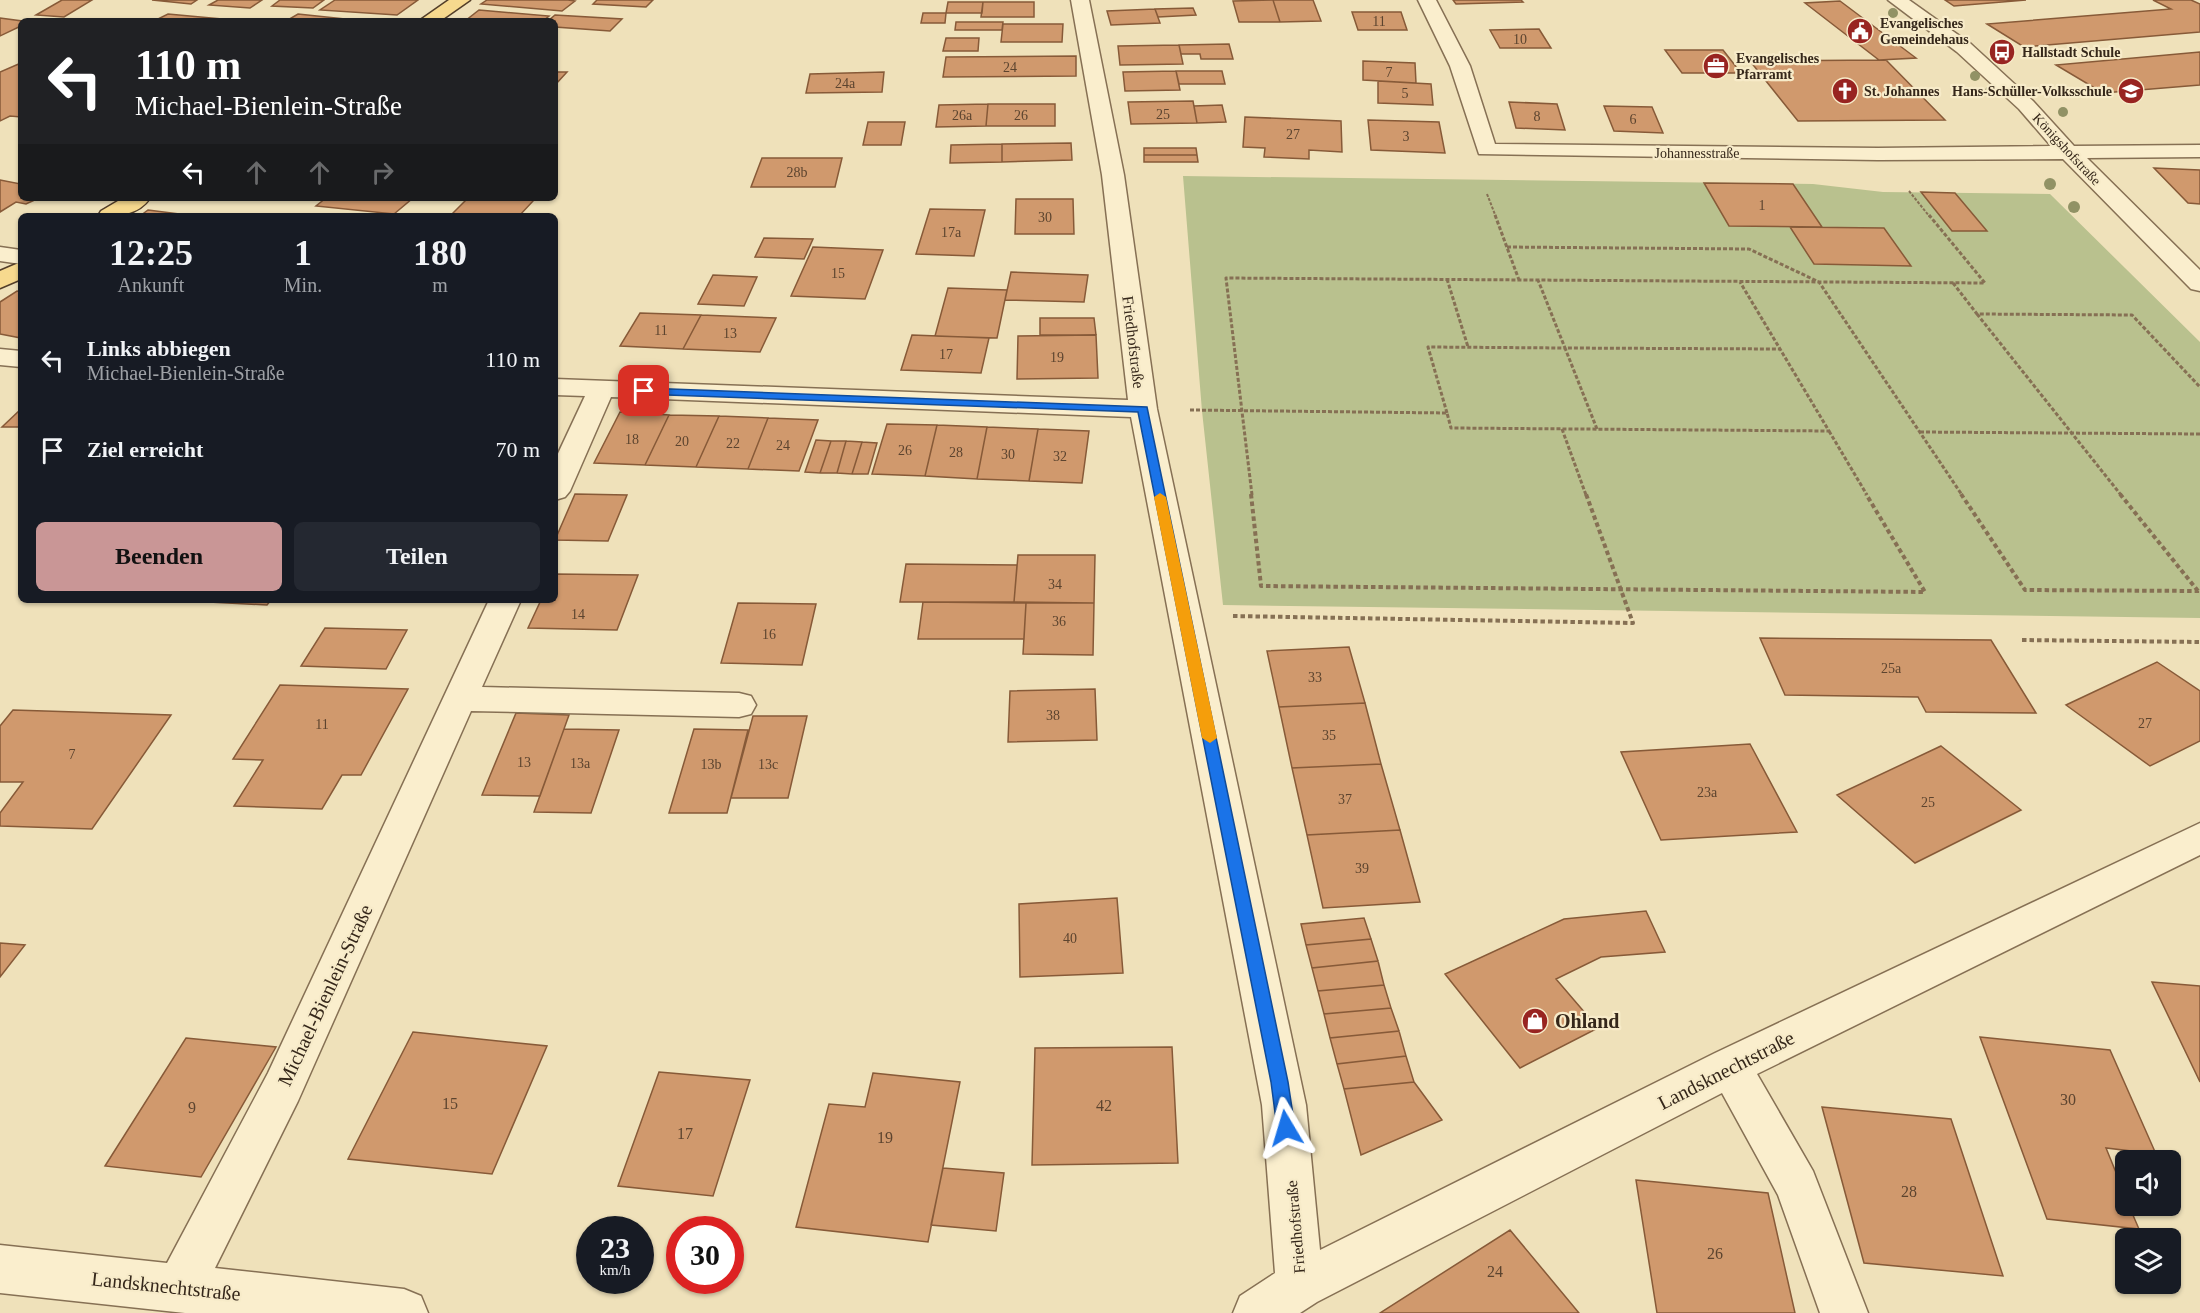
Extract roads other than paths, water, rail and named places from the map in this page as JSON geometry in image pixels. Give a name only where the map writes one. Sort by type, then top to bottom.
[{"type":"main road","points":[[433,18],[461,0]]},
{"type":"main road","points":[[114,213],[134,201]]},
{"type":"main road","points":[[0,281],[18,271]]},
{"type":"street","name":"Friedhofstraße","points":[[1080,0],[1113,175],[1143,409],[1284,1105],[1300,1285]]},
{"type":"street","name":"Johannesstraße","points":[[1427,0],[1460,66],[1486,150],[1878,154],[2200,151]]},
{"type":"street","name":"Königshofstraße","points":[[1897,0],[1964,48],[2026,105],[2069,153],[2200,284]]},
{"type":"street","points":[[0,254],[18,257]]},
{"type":"street","points":[[0,357],[18,359]]},
{"type":"street","points":[[558,387],[1143,409]]},
{"type":"street","points":[[558,484],[601,390]]},
{"type":"street","name":"Michael-Bienlein-Straße","points":[[180,1287],[283,1087],[504,603]]},
{"type":"street","points":[[460,699],[739,705]]},
{"type":"street","name":"Landsknechtstraße","points":[[1257,1313],[1300,1285],[1730,1067],[2200,838]]},
{"type":"street","points":[[1730,1067],[1797,1186],[1844,1313]]},
{"type":"street","name":"Landsknechtstraße","points":[[0,1269],[404,1313]]},
{"type":"place","name":"Evangelisches Gemeindehaus","points":[[1860,31]]},
{"type":"place","name":"Hallstadt Schule","points":[[2002,52]]},
{"type":"place","name":"Evangelisches Pfarramt","points":[[1716,66]]},
{"type":"place","name":"St. Johannes","points":[[1845,91]]},
{"type":"place","name":"Hans-Schüller-Volksschule","points":[[2131,91]]},
{"type":"place","name":"Ohland","points":[[1535,1021]]}]
